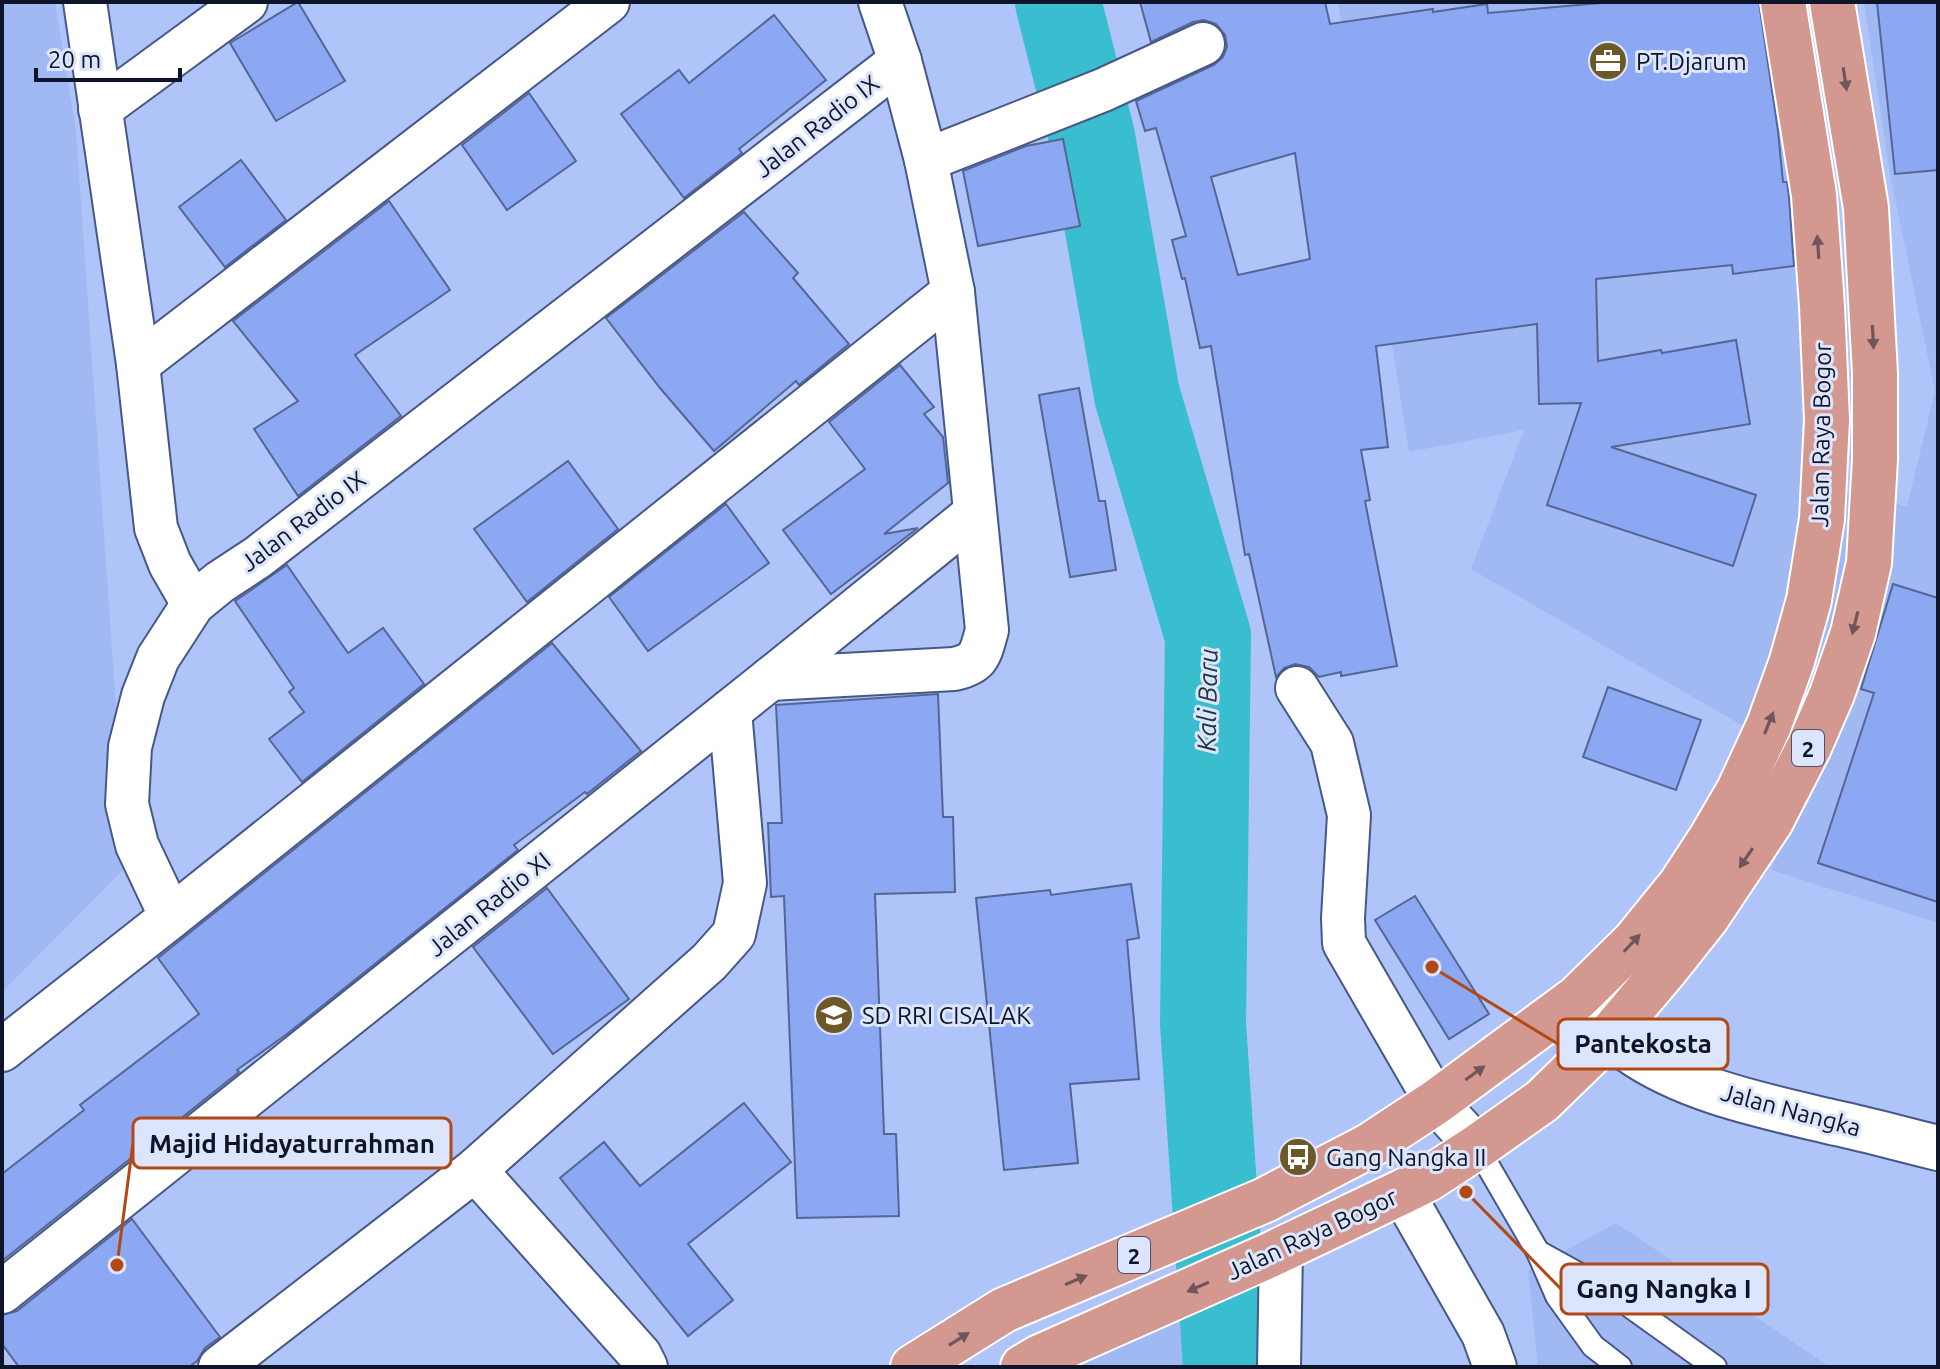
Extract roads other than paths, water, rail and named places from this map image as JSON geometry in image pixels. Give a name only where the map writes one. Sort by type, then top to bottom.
[{"type":"highway","name":"Jalan Raya Bogor","points":[[913,1367],[1004,1310],[1265,1200],[1369,1146],[1436,1102],[1577,998],[1634,942],[1681,884],[1711,838],[1739,790],[1769,725],[1792,661],[1809,600],[1822,519],[1827,420],[1814,195],[1783,2]]},
{"type":"highway","name":"Jalan Raya Bogor","points":[[1031,1362],[1275,1253],[1428,1179],[1542,1101],[1610,1035],[1665,970],[1707,917],[1771,821],[1832,694],[1853,633],[1869,563],[1875,459],[1875,374],[1866,208],[1832,2]]},
{"type":"street","points":[[85,2],[138,364],[156,528],[170,564],[193,604]]},
{"type":"street","points":[[100,109],[246,2]]},
{"type":"street","points":[[138,364],[608,2]]},
{"type":"street","points":[[770,679],[954,669],[971,665],[981,653],[987,630],[953,292],[926,160],[900,61],[880,2]]},
{"type":"street","points":[[926,160],[1103,90],[1203,44]]},
{"type":"street","name":"Jalan Radio IX","points":[[171,917],[137,845],[127,804],[130,747],[143,696],[158,658],[193,604],[900,61]]},
{"type":"street","points":[[2,1050],[953,292]]},
{"type":"street","name":"Jalan Radio XI","points":[[2,1292],[974,514]]},
{"type":"street","points":[[1297,688],[1332,743],[1349,815],[1344,943],[1436,1102],[1477,1147]]},
{"type":"street","points":[[220,1367],[475,1170],[709,962],[734,934],[745,883],[730,711]]},
{"type":"street","name":"Jalan Nangka","points":[[1577,998],[1610,1035],[1657,1068],[1765,1107],[1938,1148]]},
{"type":"street","points":[[475,1170],[640,1355],[646,1367]]},
{"type":"street","points":[[1402,1192],[1483,1334],[1495,1367]]},
{"type":"street","points":[[1275,1253],[1279,1367]]},
{"type":"lane","points":[[1818,552],[1869,563]]},
{"type":"lane","points":[[1477,1147],[1538,1252],[1557,1296],[1593,1346],[1620,1367]]},
{"type":"lane","points":[[1538,1252],[1609,1291],[1715,1367]]},
{"type":"waterway","name":"Kali Baru","points":[[1058,2],[1092,137],[1137,395],[1208,636],[1203,1024],[1226,1367]]},
{"type":"place","name":"PT.Djarum","points":[[1608,61]]},
{"type":"place","name":"Pantekosta","points":[[1432,967]]},
{"type":"place","name":"SD RRI CISALAK","points":[[834,1015]]},
{"type":"place","name":"Gang Nangka II","points":[[1298,1157]]},
{"type":"place","name":"Gang Nangka I","points":[[1466,1192]]},
{"type":"place","name":"Majid Hidayaturrahman","points":[[117,1265]]}]
